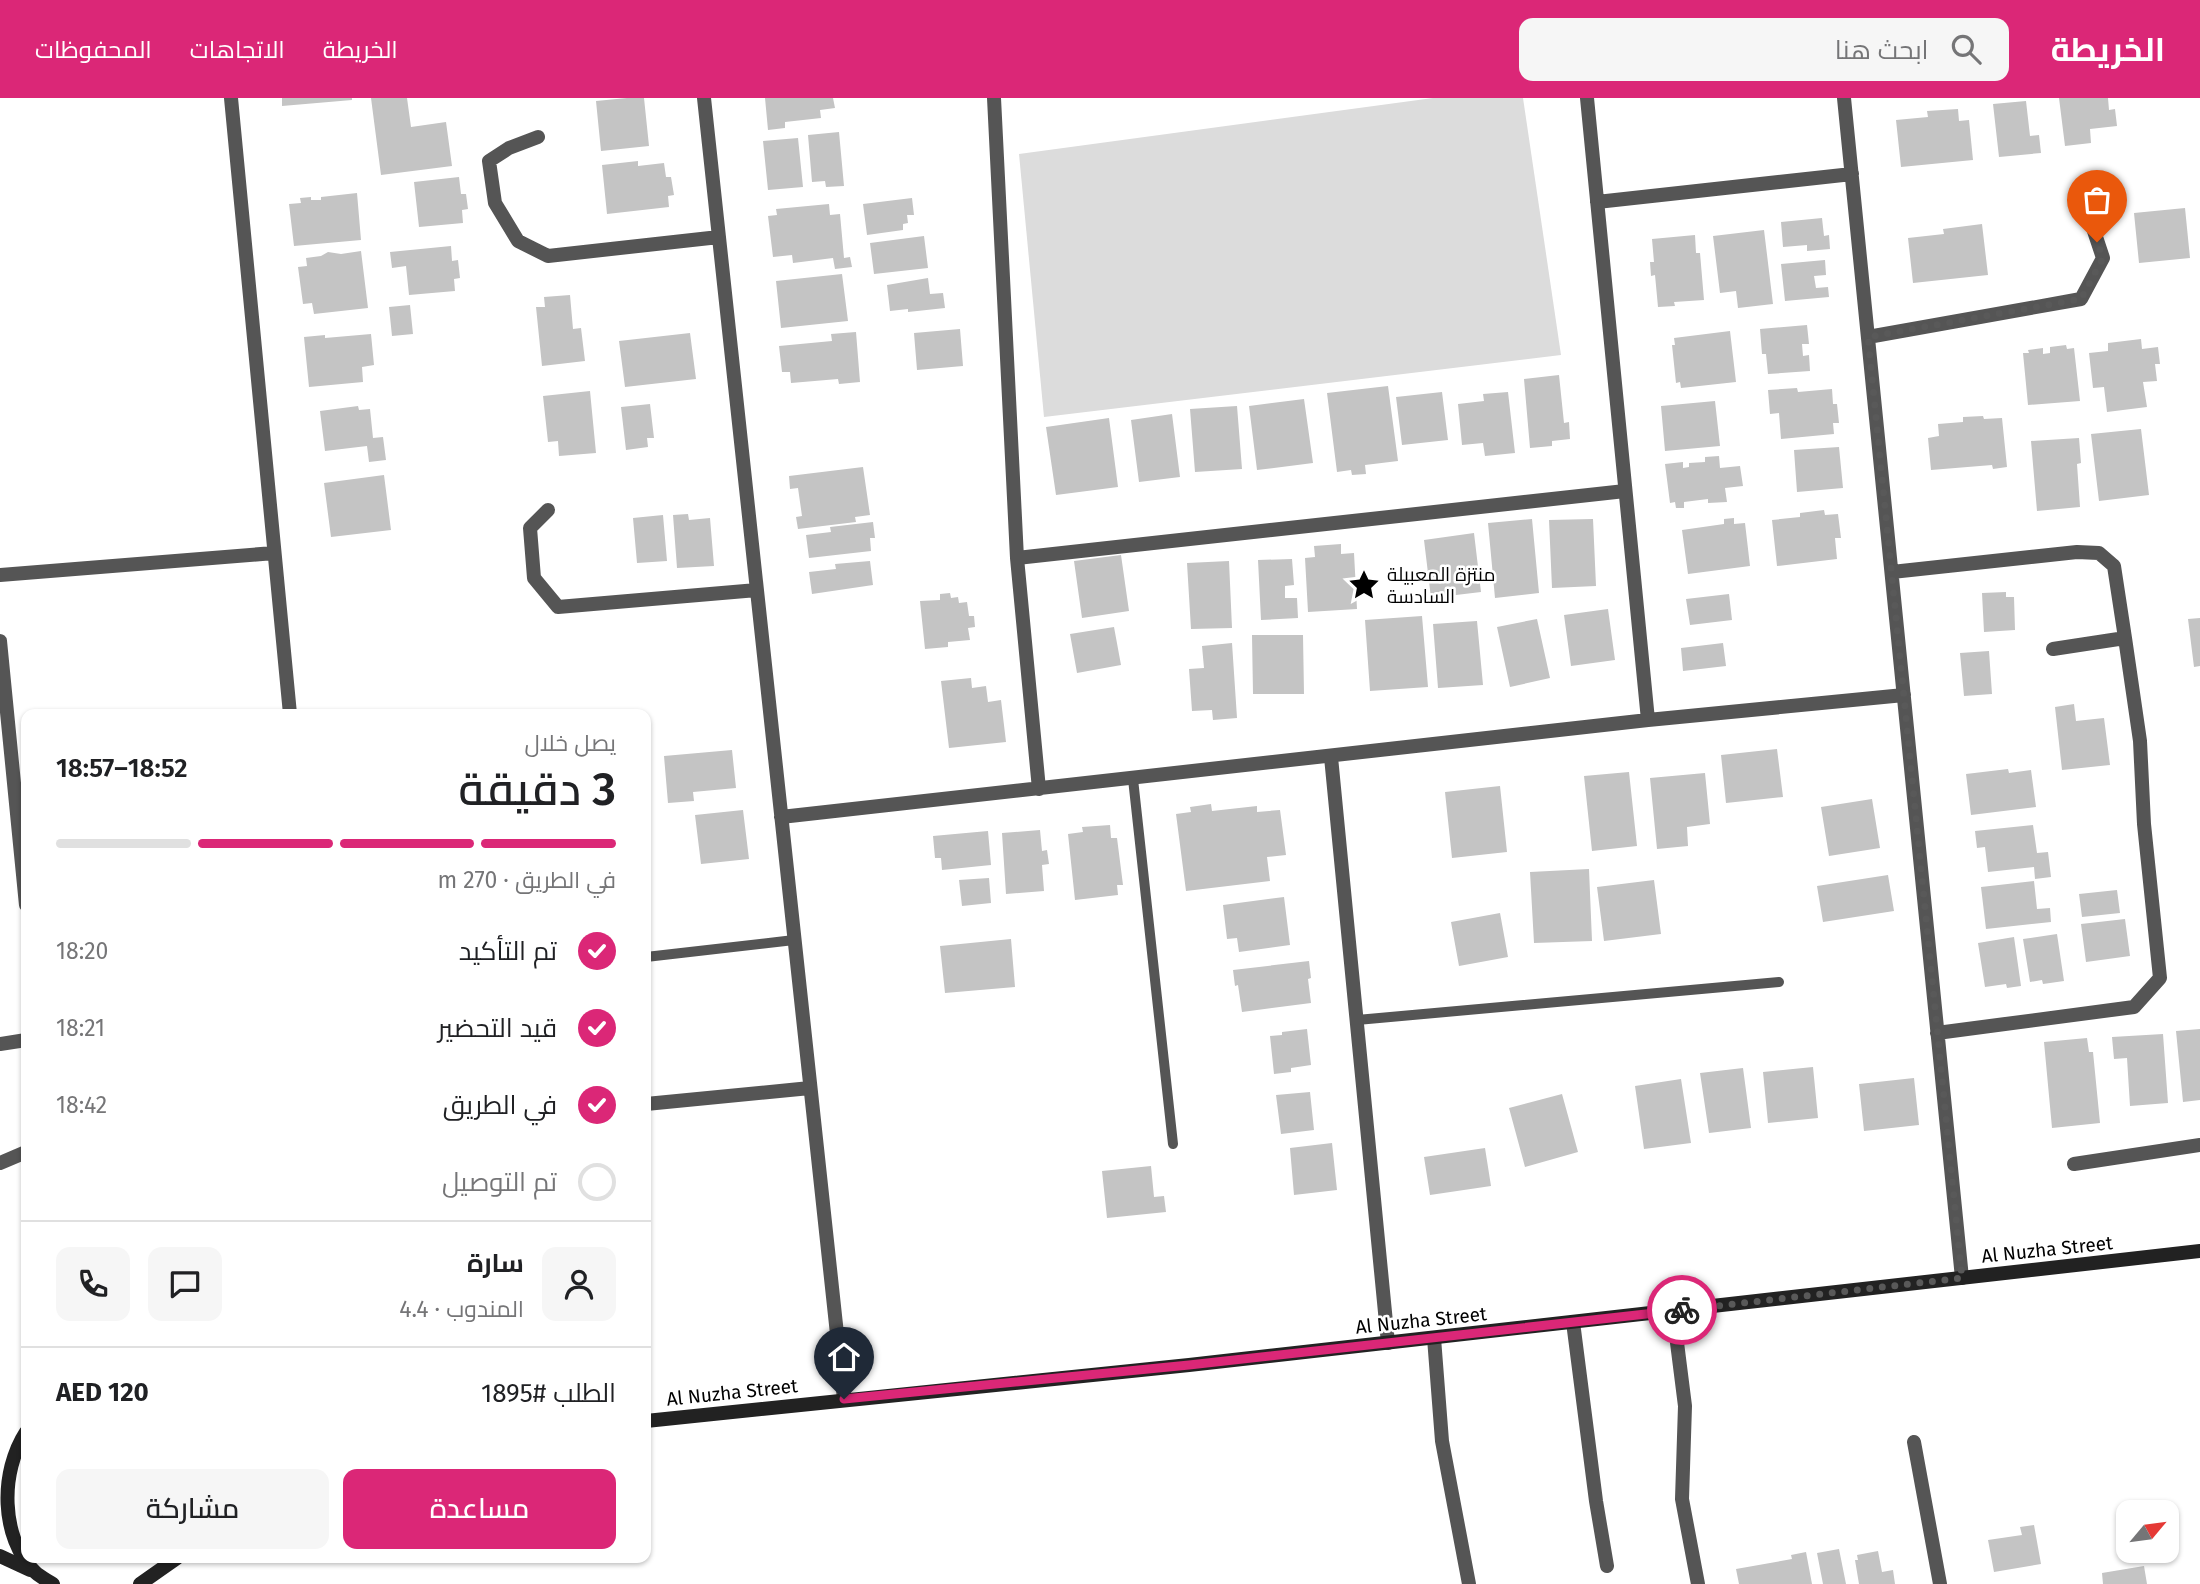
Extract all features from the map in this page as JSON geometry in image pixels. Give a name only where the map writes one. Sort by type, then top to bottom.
[{"type":"main road","name":"Al Nuzha Street","points":[[651,1420],[1189,1365],[2200,1251]]},
{"type":"main road","points":[[21,1438],[6,1455],[2,1483],[2,1516],[14,1546],[21,1555]]},
{"type":"main road","points":[[0,1556],[53,1584]]},
{"type":"main road","points":[[27,1563],[34,1572]]},
{"type":"main road","points":[[144,1583],[170,1563]]},
{"type":"street","points":[[231,98],[290,709]]},
{"type":"street","points":[[704,98],[844,1399]]},
{"type":"street","points":[[994,98],[1017,558],[1039,789]]},
{"type":"street","points":[[1587,98],[1648,720]]},
{"type":"street","points":[[1844,98],[1962,1278]]},
{"type":"street","points":[[538,137],[509,148],[489,161],[495,203],[518,241],[548,256],[719,237]]},
{"type":"street","points":[[1597,202],[1852,174]]},
{"type":"street","points":[[1868,337],[2081,299],[2103,258],[2092,225],[2075,204]]},
{"type":"street","points":[[1017,558],[1625,491]]},
{"type":"street","points":[[548,510],[530,528],[534,578],[558,607],[757,590]]},
{"type":"street","points":[[1892,572],[2077,552],[2099,553],[2114,566],[2140,741],[2144,824],[2160,978],[2134,1007],[1937,1033]]},
{"type":"street","points":[[0,575],[274,553]]},
{"type":"street","points":[[2053,649],[2125,638]]},
{"type":"street","points":[[0,641],[21,854]]},
{"type":"street","points":[[781,817],[1648,720],[1904,695]]},
{"type":"street","points":[[1331,757],[1388,1343]]},
{"type":"street","points":[[0,1044],[21,1041]]},
{"type":"street","points":[[651,1104],[810,1088]]},
{"type":"street","points":[[2074,1164],[2200,1145]]},
{"type":"street","points":[[0,1163],[21,1155]]},
{"type":"street","points":[[1673,1311],[1685,1406],[1682,1499],[1698,1584]]},
{"type":"street","points":[[1573,1322],[1607,1566]]},
{"type":"street","points":[[1434,1338],[1443,1441],[1469,1584]]},
{"type":"street","points":[[1914,1442],[1940,1584]]},
{"type":"lane","points":[[1133,779],[1173,1144]]},
{"type":"lane","points":[[651,956],[794,940]]},
{"type":"lane","points":[[1357,1020],[1779,982]]},
{"type":"shaded area","points":[[1433,98],[1523,98],[1561,355],[1044,417],[1019,154]]},
{"type":"building","points":[[282,98],[352,98],[352,100],[282,106]]},
{"type":"building","points":[[371,98],[407,98],[411,127],[446,122],[452,166],[381,175]]},
{"type":"building","points":[[644,98],[649,146],[601,151],[596,101]]},
{"type":"building","points":[[765,98],[833,98],[835,108],[820,110],[821,118],[785,122],[785,128],[768,130]]},
{"type":"building","points":[[2059,98],[2108,98],[2109,110],[2115,109],[2117,126],[2090,129],[2091,143],[2065,146]]},
{"type":"building","points":[[2026,101],[2030,136],[2039,135],[2041,153],[1999,157],[1993,104]]},
{"type":"building","points":[[1958,109],[1959,121],[1969,120],[1973,160],[1901,167],[1896,120],[1928,117],[1927,111]]},
{"type":"building","points":[[839,132],[844,186],[826,187],[825,181],[812,182],[808,135]]},
{"type":"building","points":[[798,138],[803,187],[768,190],[763,141]]},
{"type":"building","points":[[638,161],[638,166],[664,163],[666,177],[671,177],[674,195],[668,196],[669,207],[607,214],[602,165]]},
{"type":"building","points":[[459,177],[461,194],[466,194],[468,209],[462,210],[463,223],[419,227],[414,182]]},
{"type":"building","points":[[357,193],[361,240],[294,246],[289,204],[301,203],[300,198],[321,200],[321,197]]},
{"type":"building","points":[[912,198],[914,215],[907,215],[908,223],[903,224],[903,230],[867,235],[863,204]]},
{"type":"building","points":[[829,204],[830,215],[840,214],[844,258],[850,257],[852,267],[835,269],[833,258],[793,263],[792,255],[773,257],[768,216],[777,215],[776,209]]},
{"type":"building","points":[[2185,208],[2190,258],[2139,263],[2134,213]]},
{"type":"building","points":[[1822,218],[1824,236],[1829,235],[1830,249],[1807,251],[1807,245],[1783,247],[1781,222]]},
{"type":"building","points":[[1982,224],[1988,275],[1913,283],[1908,238],[1944,234],[1943,229]]},
{"type":"building","points":[[1764,230],[1773,304],[1738,308],[1736,291],[1720,293],[1713,236]]},
{"type":"building","points":[[1695,235],[1696,253],[1700,253],[1704,300],[1674,302],[1675,306],[1658,307],[1655,275],[1651,276],[1650,262],[1654,262],[1652,239]]},
{"type":"building","points":[[924,236],[928,268],[874,274],[870,243]]},
{"type":"building","points":[[451,246],[452,261],[458,260],[460,278],[454,279],[455,291],[409,295],[406,266],[392,268],[390,252]]},
{"type":"building","points":[[361,251],[368,308],[314,314],[312,303],[303,304],[298,267],[307,266],[306,258],[328,252],[341,254]]},
{"type":"building","points":[[1825,260],[1826,275],[1814,276],[1816,288],[1828,287],[1829,297],[1785,301],[1781,264]]},
{"type":"building","points":[[842,274],[848,321],[781,328],[776,281]]},
{"type":"building","points":[[928,278],[930,294],[943,293],[945,308],[890,311],[887,285]]},
{"type":"building","points":[[570,295],[573,329],[581,328],[585,361],[542,366],[536,307],[545,307],[544,297]]},
{"type":"building","points":[[410,305],[413,334],[392,336],[389,307]]},
{"type":"building","points":[[1807,325],[1809,344],[1802,344],[1803,356],[1809,355],[1810,371],[1768,374],[1766,354],[1762,354],[1760,329]]},
{"type":"building","points":[[960,329],[963,366],[917,370],[914,333]]},
{"type":"building","points":[[1730,331],[1736,382],[1681,388],[1680,382],[1676,383],[1672,345],[1675,345],[1674,338]]},
{"type":"building","points":[[856,332],[860,382],[839,384],[838,379],[791,383],[790,372],[782,372],[779,346],[832,341],[831,334]]},
{"type":"building","points":[[690,333],[696,379],[625,387],[619,341]]},
{"type":"building","points":[[371,334],[374,365],[362,367],[363,382],[309,387],[304,337]]},
{"type":"building","points":[[2141,339],[2142,349],[2158,347],[2160,364],[2155,364],[2157,381],[2143,382],[2147,407],[2107,412],[2104,387],[2093,388],[2089,353],[2108,351],[2108,343]]},
{"type":"building","points":[[2066,345],[2067,349],[2074,348],[2080,401],[2028,405],[2023,353],[2043,348],[2043,354],[2050,353],[2050,347]]},
{"type":"building","points":[[1559,375],[1564,423],[1569,422],[1570,439],[1552,441],[1552,446],[1530,448],[1524,379]]},
{"type":"building","points":[[1388,386],[1398,461],[1365,465],[1366,474],[1352,475],[1351,470],[1337,472],[1327,393]]},
{"type":"building","points":[[1797,388],[1798,392],[1832,389],[1839,423],[1833,423],[1834,434],[1781,439],[1779,413],[1770,414],[1768,390]]},
{"type":"building","points":[[590,391],[596,453],[559,456],[558,441],[548,442],[543,396]]},
{"type":"building","points":[[1442,392],[1448,440],[1402,445],[1396,397]]},
{"type":"building","points":[[1508,392],[1515,453],[1485,456],[1483,443],[1462,445],[1458,404],[1484,401],[1483,394]]},
{"type":"building","points":[[1304,399],[1313,463],[1257,470],[1249,406]]},
{"type":"building","points":[[1715,401],[1720,446],[1665,451],[1661,406]]},
{"type":"building","points":[[650,404],[654,438],[647,438],[648,447],[626,450],[621,407]]},
{"type":"building","points":[[358,406],[359,410],[370,409],[373,438],[383,437],[386,460],[369,462],[367,446],[325,451],[320,411]]},
{"type":"building","points":[[1237,406],[1242,469],[1195,472],[1190,409]]},
{"type":"building","points":[[1172,414],[1180,477],[1139,482],[1131,420]]},
{"type":"building","points":[[1983,416],[1984,419],[2002,418],[2007,467],[1993,469],[1992,465],[1931,470],[1928,438],[1939,436],[1938,424],[1963,422],[1963,417]]},
{"type":"building","points":[[1109,418],[1118,487],[1056,495],[1046,427]]},
{"type":"building","points":[[2141,429],[2149,495],[2099,501],[2091,434]]},
{"type":"building","points":[[2079,438],[2081,463],[2077,464],[2080,507],[2037,511],[2031,441]]},
{"type":"building","points":[[1839,447],[1843,488],[1797,492],[1794,450]]},
{"type":"building","points":[[1719,456],[1720,468],[1740,466],[1743,486],[1725,488],[1727,502],[1708,503],[1708,499],[1684,502],[1684,508],[1676,508],[1675,502],[1670,503],[1665,464],[1683,462],[1683,468],[1689,467],[1689,463],[1705,462],[1705,457]]},
{"type":"building","points":[[863,467],[870,515],[855,517],[856,522],[798,529],[796,517],[802,516],[798,488],[790,489],[789,476]]},
{"type":"building","points":[[384,475],[391,530],[331,537],[324,483]]},
{"type":"building","points":[[1824,510],[1825,515],[1838,514],[1841,538],[1835,538],[1837,559],[1777,566],[1772,520],[1800,517],[1800,513]]},
{"type":"building","points":[[688,514],[689,520],[710,518],[714,566],[677,568],[673,515]]},
{"type":"building","points":[[663,515],[667,561],[637,563],[633,518]]},
{"type":"building","points":[[1734,518],[1734,524],[1745,523],[1750,566],[1688,574],[1682,530],[1724,524],[1724,519]]},
{"type":"building","points":[[1532,519],[1539,593],[1495,598],[1488,523]]},
{"type":"building","points":[[1593,519],[1596,586],[1552,588],[1549,520]]},
{"type":"building","points":[[873,522],[875,538],[870,538],[871,551],[809,558],[806,535],[831,532],[830,527]]},
{"type":"building","points":[[1474,533],[1481,592],[1431,598],[1424,540]]},
{"type":"building","points":[[1341,544],[1341,554],[1354,553],[1357,609],[1308,612],[1305,558],[1315,557],[1314,546]]},
{"type":"building","points":[[1121,555],[1129,611],[1082,618],[1074,561]]},
{"type":"building","points":[[1292,559],[1294,585],[1285,586],[1285,598],[1297,598],[1298,618],[1261,620],[1258,560]]},
{"type":"building","points":[[870,561],[873,585],[812,594],[809,572],[836,569],[835,564]]},
{"type":"building","points":[[1229,561],[1232,628],[1191,629],[1187,563]]},
{"type":"building","points":[[2006,592],[2006,597],[2014,597],[2015,630],[1984,632],[1982,593]]},
{"type":"building","points":[[950,593],[951,598],[958,597],[959,603],[967,602],[969,616],[974,616],[975,627],[968,628],[970,640],[948,642],[948,647],[925,649],[920,601],[940,600],[940,594]]},
{"type":"building","points":[[1729,594],[1732,620],[1690,625],[1686,599]]},
{"type":"building","points":[[1608,609],[1615,660],[1571,666],[1564,615]]},
{"type":"building","points":[[1422,616],[1428,687],[1370,691],[1365,620]]},
{"type":"building","points":[[2200,618],[2200,666],[2194,667],[2188,619]]},
{"type":"building","points":[[1537,619],[1550,678],[1510,687],[1497,627]]},
{"type":"building","points":[[1477,621],[1483,685],[1438,688],[1433,624]]},
{"type":"building","points":[[1114,627],[1121,665],[1077,673],[1070,634]]},
{"type":"building","points":[[1252,635],[1303,635],[1304,694],[1253,694]]},
{"type":"building","points":[[1232,643],[1237,718],[1213,720],[1212,710],[1192,711],[1189,669],[1204,668],[1202,646]]},
{"type":"building","points":[[1723,643],[1726,666],[1683,671],[1681,648]]},
{"type":"building","points":[[1989,651],[1992,694],[1964,696],[1960,653]]},
{"type":"building","points":[[971,678],[972,688],[986,686],[988,702],[1001,700],[1006,742],[949,748],[941,681]]},
{"type":"building","points":[[2074,704],[2076,721],[2104,718],[2110,765],[2062,770],[2055,707]]},
{"type":"building","points":[[1777,749],[1783,797],[1726,803],[1721,755]]},
{"type":"building","points":[[732,750],[736,788],[693,792],[694,801],[668,803],[664,756]]},
{"type":"building","points":[[2008,769],[2009,773],[2031,770],[2036,807],[1971,815],[1966,774]]},
{"type":"building","points":[[1629,772],[1637,846],[1592,851],[1584,776]]},
{"type":"building","points":[[1705,773],[1710,824],[1687,827],[1688,846],[1657,849],[1650,778]]},
{"type":"building","points":[[1500,786],[1507,852],[1452,858],[1445,792]]},
{"type":"building","points":[[1872,799],[1880,848],[1829,856],[1821,807]]},
{"type":"building","points":[[1211,804],[1212,811],[1257,806],[1257,812],[1280,810],[1286,855],[1267,857],[1270,881],[1186,891],[1176,814],[1191,812],[1190,807]]},
{"type":"building","points":[[743,810],[749,859],[701,864],[695,815]]},
{"type":"building","points":[[1110,825],[1111,838],[1117,838],[1123,885],[1117,885],[1118,895],[1075,900],[1068,834],[1083,832],[1082,827]]},
{"type":"building","points":[[2033,825],[2037,853],[2048,852],[2051,877],[2035,879],[2034,867],[1988,872],[1985,847],[1977,848],[1975,831]]},
{"type":"building","points":[[1040,830],[1042,851],[1047,850],[1049,864],[1042,865],[1044,891],[1006,894],[1002,833]]},
{"type":"building","points":[[988,831],[991,865],[942,870],[941,858],[935,858],[933,836]]},
{"type":"building","points":[[1589,869],[1592,941],[1534,943],[1530,872]]},
{"type":"building","points":[[1888,875],[1894,911],[1823,922],[1817,886]]},
{"type":"building","points":[[989,878],[991,903],[962,906],[959,880]]},
{"type":"building","points":[[1654,880],[1661,934],[1604,941],[1597,887]]},
{"type":"building","points":[[2034,881],[2037,909],[2050,908],[2051,922],[1986,929],[1981,887]]},
{"type":"building","points":[[2117,890],[2120,913],[2082,917],[2079,894]]},
{"type":"building","points":[[1284,897],[1290,945],[1239,952],[1237,938],[1227,939],[1223,905]]},
{"type":"building","points":[[1500,913],[1508,957],[1459,966],[1451,922]]},
{"type":"building","points":[[2125,919],[2130,956],[2086,962],[2081,924]]},
{"type":"building","points":[[2057,934],[2064,981],[2043,984],[2042,980],[2030,982],[2023,939]]},
{"type":"building","points":[[2014,937],[2021,986],[2007,988],[2006,984],[1985,987],[1978,943]]},
{"type":"building","points":[[1011,939],[1015,987],[945,993],[940,946]]},
{"type":"building","points":[[1309,961],[1311,1003],[1242,1012],[1233,970]]},
{"type":"building","points":[[1307,1029],[1311,1065],[1274,1074],[1270,1036]]},
{"type":"building","points":[[2200,1029],[2200,1100],[2183,1102],[2176,1031]]},
{"type":"building","points":[[2163,1034],[2168,1103],[2130,1106],[2127,1058],[2114,1059],[2112,1037]]},
{"type":"building","points":[[2087,1038],[2089,1052],[2093,1052],[2100,1123],[2052,1128],[2044,1042]]},
{"type":"building","points":[[1813,1067],[1818,1118],[1768,1123],[1763,1072]]},
{"type":"building","points":[[1743,1068],[1751,1128],[1709,1133],[1700,1073]]},
{"type":"building","points":[[1914,1078],[1919,1125],[1864,1131],[1859,1084]]},
{"type":"building","points":[[1681,1079],[1691,1143],[1644,1149],[1635,1086]]},
{"type":"building","points":[[1310,1092],[1314,1130],[1281,1134],[1276,1095]]},
{"type":"building","points":[[1562,1094],[1578,1152],[1525,1167],[1509,1108]]},
{"type":"building","points":[[1332,1143],[1337,1190],[1294,1195],[1290,1148]]},
{"type":"building","points":[[1485,1148],[1491,1186],[1430,1195],[1424,1157]]},
{"type":"building","points":[[1151,1166],[1154,1197],[1164,1196],[1166,1212],[1107,1218],[1102,1171]]},
{"type":"building","points":[[2034,1525],[2041,1564],[1994,1572],[1988,1540],[2022,1535],[2020,1527]]},
{"type":"building","points":[[1839,1549],[1846,1584],[1823,1584],[1817,1553]]},
{"type":"building","points":[[1878,1551],[1882,1572],[1893,1570],[1895,1584],[1859,1584],[1855,1560],[1858,1560],[1857,1555]]},
{"type":"building","points":[[1806,1552],[1812,1584],[1739,1584],[1736,1569],[1792,1559],[1791,1555]]},
{"type":"building","points":[[2144,1566],[2147,1584],[2103,1584],[2102,1573]]},
{"type":"way so far","points":[[1682,1310],[1962,1278],[1868,337],[2081,299],[2103,258],[2097,242]]},
{"type":"place","name":"منتزة المعبيلة السادسة","points":[[1364,585]]},
{"type":"route","points":[[844,1399],[1189,1365],[1682,1310]]}]
